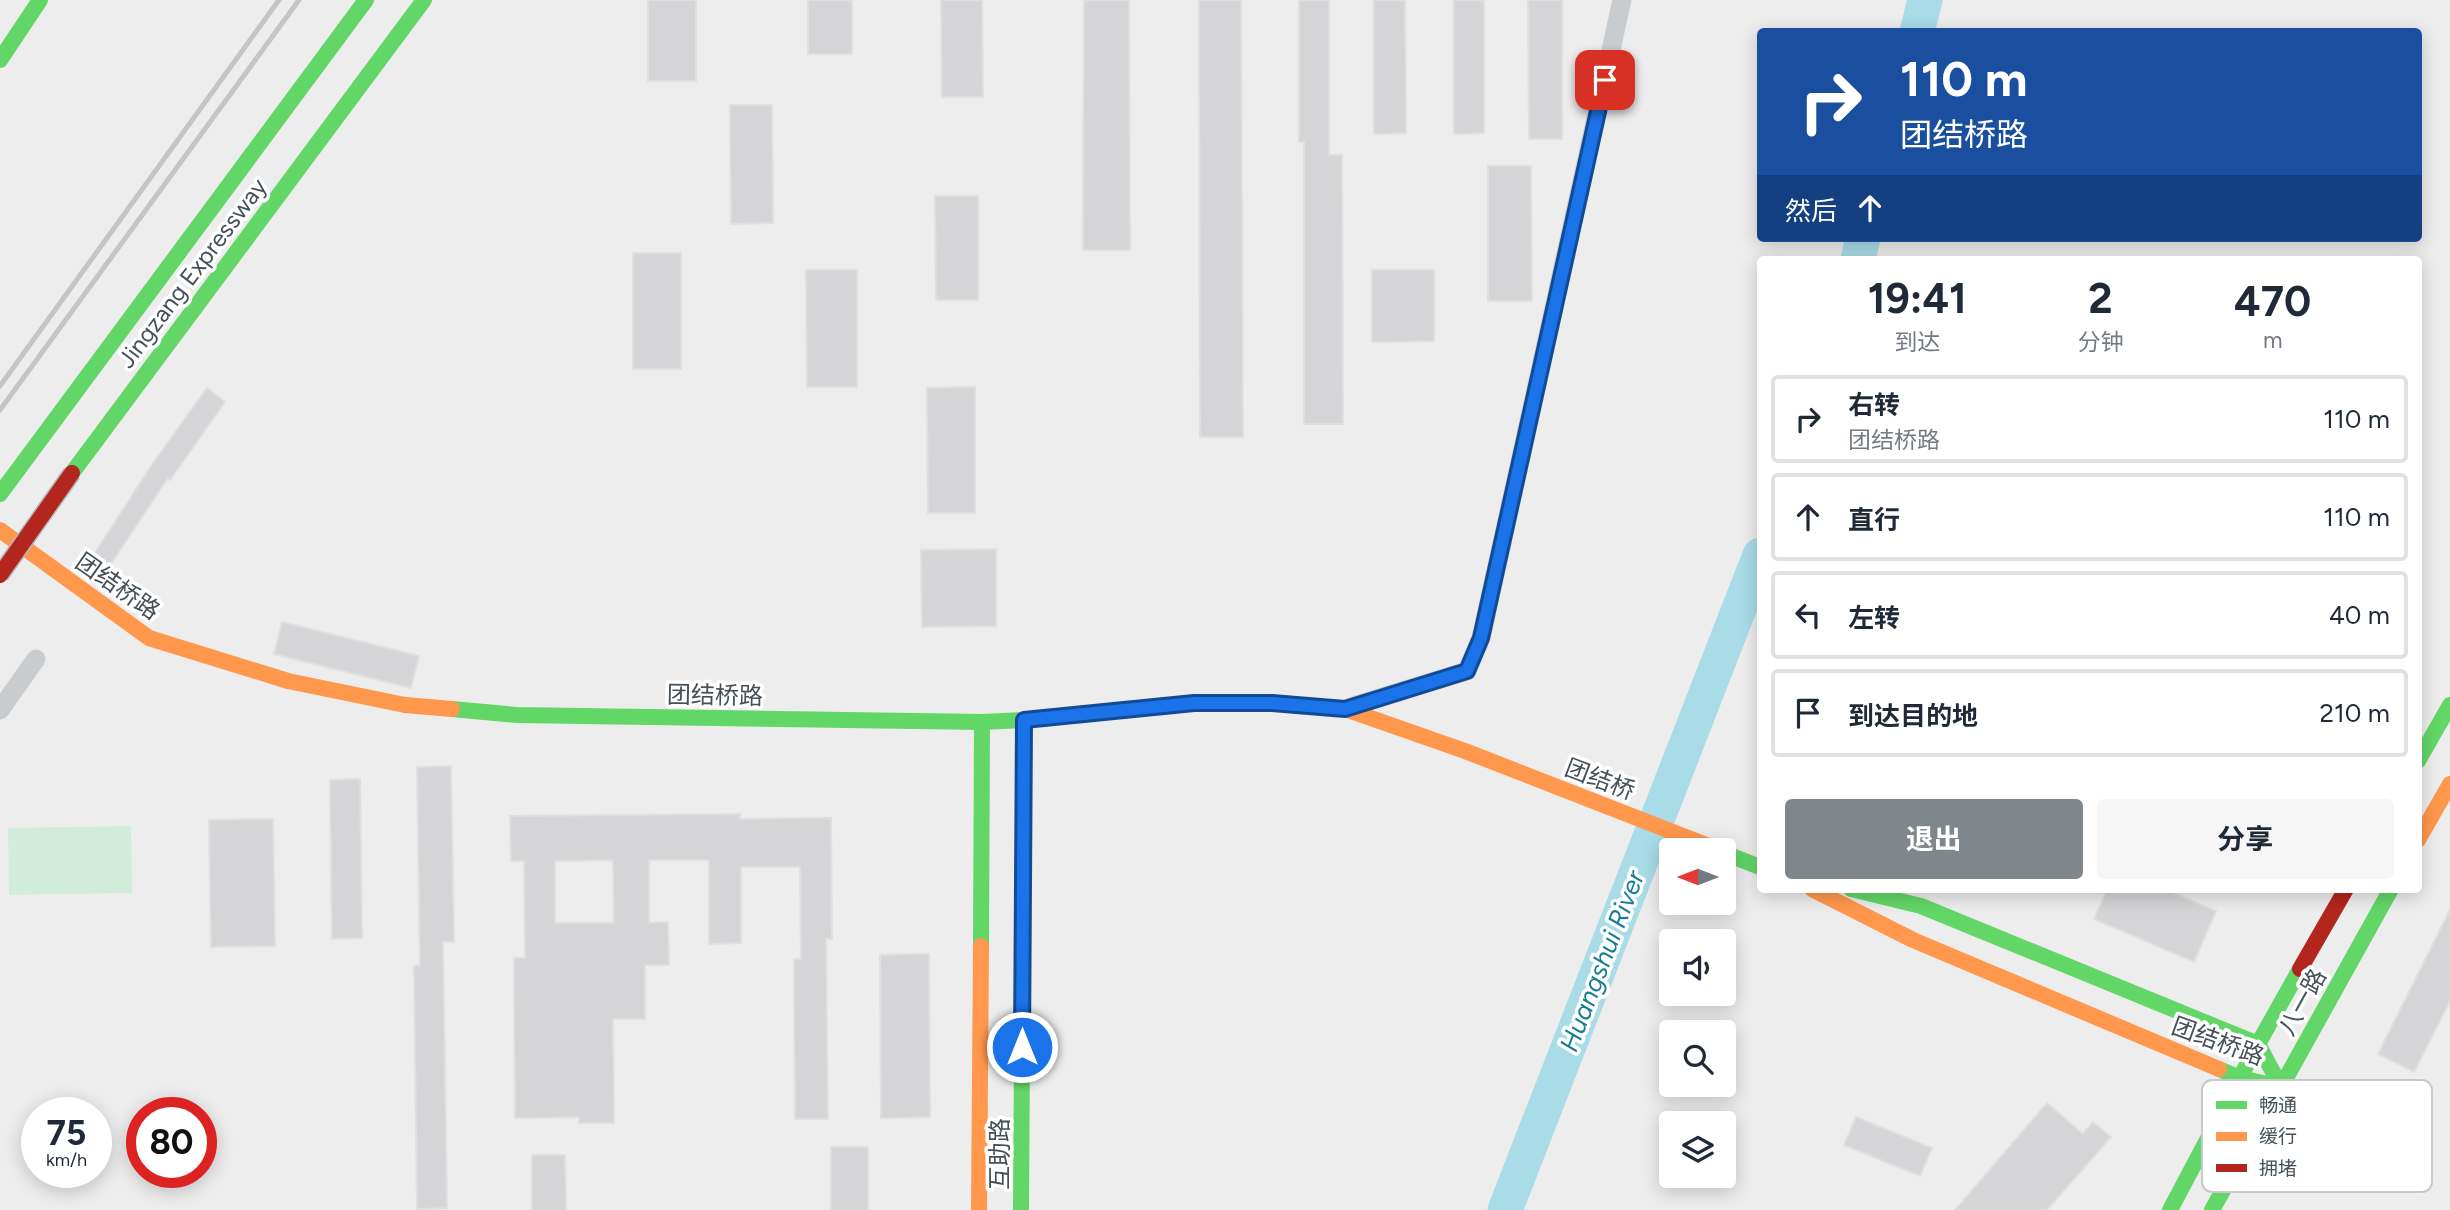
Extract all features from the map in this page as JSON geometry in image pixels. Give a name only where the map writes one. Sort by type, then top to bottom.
[{"type":"main road","points":[[0,60],[40,0]]},
{"type":"main road","name":"Jingzang Expressway","points":[[0,494],[366,0]]},
{"type":"main road","name":"Jingzang Expressway","points":[[0,575],[72,473],[424,0]]},
{"type":"main road","name":"团结桥路","points":[[0,530],[149,638],[288,681],[404,705],[517,715],[982,722],[1194,703],[1272,703],[1345,709],[1465,751]]},
{"type":"main road","points":[[2422,754],[2450,705]]},
{"type":"main road","name":"互助路","points":[[1021,1210],[1024,720]]},
{"type":"main road","name":"互助路","points":[[979,1210],[982,722]]},
{"type":"main road","name":"团结桥","points":[[1465,751],[1687,838]]},
{"type":"main road","points":[[2422,833],[2450,784]]},
{"type":"main road","points":[[1736,858],[1757,866]]},
{"type":"main road","name":"团结桥路","points":[[1820,893],[1913,940],[2249,1080]]},
{"type":"main road","name":"团结桥路","points":[[1867,893],[1921,906],[2258,1044],[2277,1080]]},
{"type":"main road","name":"八一路","points":[[2240,1078],[2344,893]]},
{"type":"main road","name":"八一路","points":[[2285,1080],[2389,893]]},
{"type":"main road","name":"八一路","points":[[2170,1210],[2202,1150]]},
{"type":"main road","name":"八一路","points":[[2212,1210],[2222,1192]]},
{"type":"street","points":[[1345,709],[1467,671],[1481,638],[1622,0]]},
{"type":"street","points":[[0,710],[36,659]]},
{"type":"green space","points":[[131,826],[132,893],[9,895],[8,828]]},
{"type":"building","points":[[648,0],[696,0],[696,81],[648,81]]},
{"type":"building","points":[[808,0],[852,0],[852,54],[808,54]]},
{"type":"building","points":[[941,0],[982,0],[983,97],[942,97]]},
{"type":"building","points":[[1084,0],[1129,0],[1130,250],[1083,250]]},
{"type":"building","points":[[1199,0],[1241,0],[1243,437],[1200,437]]},
{"type":"building","points":[[1299,0],[1329,0],[1329,155],[1342,155],[1343,424],[1304,424],[1304,142],[1299,142]]},
{"type":"building","points":[[1374,0],[1405,0],[1406,133],[1374,134]]},
{"type":"building","points":[[1454,0],[1484,0],[1484,133],[1454,134]]},
{"type":"building","points":[[1528,0],[1562,0],[1562,139],[1529,139]]},
{"type":"building","points":[[730,105],[772,105],[773,223],[731,224]]},
{"type":"building","points":[[1488,166],[1531,166],[1532,301],[1488,301]]},
{"type":"building","points":[[935,196],[978,196],[978,300],[936,300]]},
{"type":"building","points":[[633,253],[681,253],[681,369],[633,369]]},
{"type":"building","points":[[806,270],[857,270],[857,387],[807,387]]},
{"type":"building","points":[[1372,270],[1434,270],[1434,341],[1372,342]]},
{"type":"building","points":[[975,387],[975,513],[928,513],[927,388]]},
{"type":"building","points":[[207,388],[225,402],[170,480],[168,478],[109,567],[93,556],[151,466]]},
{"type":"building","points":[[996,549],[996,626],[922,627],[921,550]]},
{"type":"building","points":[[282,622],[419,656],[411,688],[274,654]]},
{"type":"building","points":[[451,766],[454,942],[443,942],[447,1208],[417,1209],[414,966],[420,966],[417,767]]},
{"type":"building","points":[[360,779],[362,938],[332,939],[330,780]]},
{"type":"building","points":[[740,814],[740,819],[831,818],[832,939],[826,939],[828,1119],[795,1119],[794,959],[801,959],[800,867],[741,867],[741,943],[709,944],[709,860],[649,860],[649,923],[668,922],[669,965],[645,965],[645,1019],[613,1019],[614,1123],[579,1123],[579,1117],[515,1118],[514,958],[525,958],[524,861],[511,861],[510,816]],"holes":[[[613,860],[614,923],[555,923],[555,861]]]},
{"type":"building","points":[[273,819],[275,946],[211,947],[209,820]]},
{"type":"building","points":[[2105,893],[2173,893],[2216,911],[2194,962],[2094,919]]},
{"type":"building","points":[[2450,910],[2450,1001],[2414,1072],[2378,1054]]},
{"type":"building","points":[[929,954],[930,1117],[881,1118],[880,955]]},
{"type":"building","points":[[2047,1103],[2083,1134],[2093,1122],[2111,1137],[2047,1210],[1955,1210]]},
{"type":"building","points":[[1856,1117],[1932,1148],[1920,1176],[1844,1145]]},
{"type":"building","points":[[831,1147],[868,1147],[868,1210],[831,1210]]},
{"type":"building","points":[[532,1155],[565,1155],[566,1210],[532,1210]]},
{"type":"waterway","name":"Huangshui River","points":[[1918,28],[1925,0]]},
{"type":"waterway","name":"Huangshui River","points":[[1859,256],[1862,242]]},
{"type":"waterway","name":"Huangshui River","points":[[1505,1210],[1757,563]]},
{"type":"railway","points":[[0,386],[279,0]]},
{"type":"railway","points":[[0,410],[299,0]]},
{"type":"traffic: fast","points":[[0,60],[40,0]]},
{"type":"traffic: fast","points":[[0,494],[366,0]]},
{"type":"traffic: fast","points":[[72,473],[424,0]]},
{"type":"traffic: fast","points":[[981,946],[982,722],[1194,703],[1272,703],[1330,708]]},
{"type":"traffic: fast","points":[[2422,754],[2450,705]]},
{"type":"traffic: fast","points":[[452,709],[517,715],[982,722]]},
{"type":"traffic: fast","points":[[1021,1210],[1024,720]]},
{"type":"traffic: fast","points":[[1736,858],[1757,866]]},
{"type":"traffic: fast","points":[[1867,893],[1921,906],[2258,1044],[2300,969]]},
{"type":"traffic: fast","points":[[2285,1080],[2389,893]]},
{"type":"traffic: fast","points":[[2258,1044],[2277,1080]]},
{"type":"traffic: fast","points":[[2239,1080],[2251,1057]]},
{"type":"traffic: fast","points":[[2219,1069],[2249,1080]]},
{"type":"traffic: fast","points":[[2170,1210],[2202,1150]]},
{"type":"traffic: fast","points":[[2212,1210],[2222,1192]]},
{"type":"traffic: slow","points":[[0,530],[149,638],[288,681],[405,705],[452,709]]},
{"type":"traffic: slow","points":[[1330,708],[1345,709],[1465,751],[1688,838]]},
{"type":"traffic: slow","points":[[2422,833],[2450,784]]},
{"type":"traffic: slow","points":[[1820,893],[1913,940],[2219,1069]]},
{"type":"traffic: slow","points":[[979,1210],[981,946]]},
{"type":"traffic: jam","points":[[0,575],[72,473]]},
{"type":"traffic: jam","points":[[2300,969],[2344,893]]},
{"type":"route","points":[[1022,1047],[1024,720],[1194,703],[1272,703],[1345,709],[1467,671],[1481,638],[1605,80]]}]
